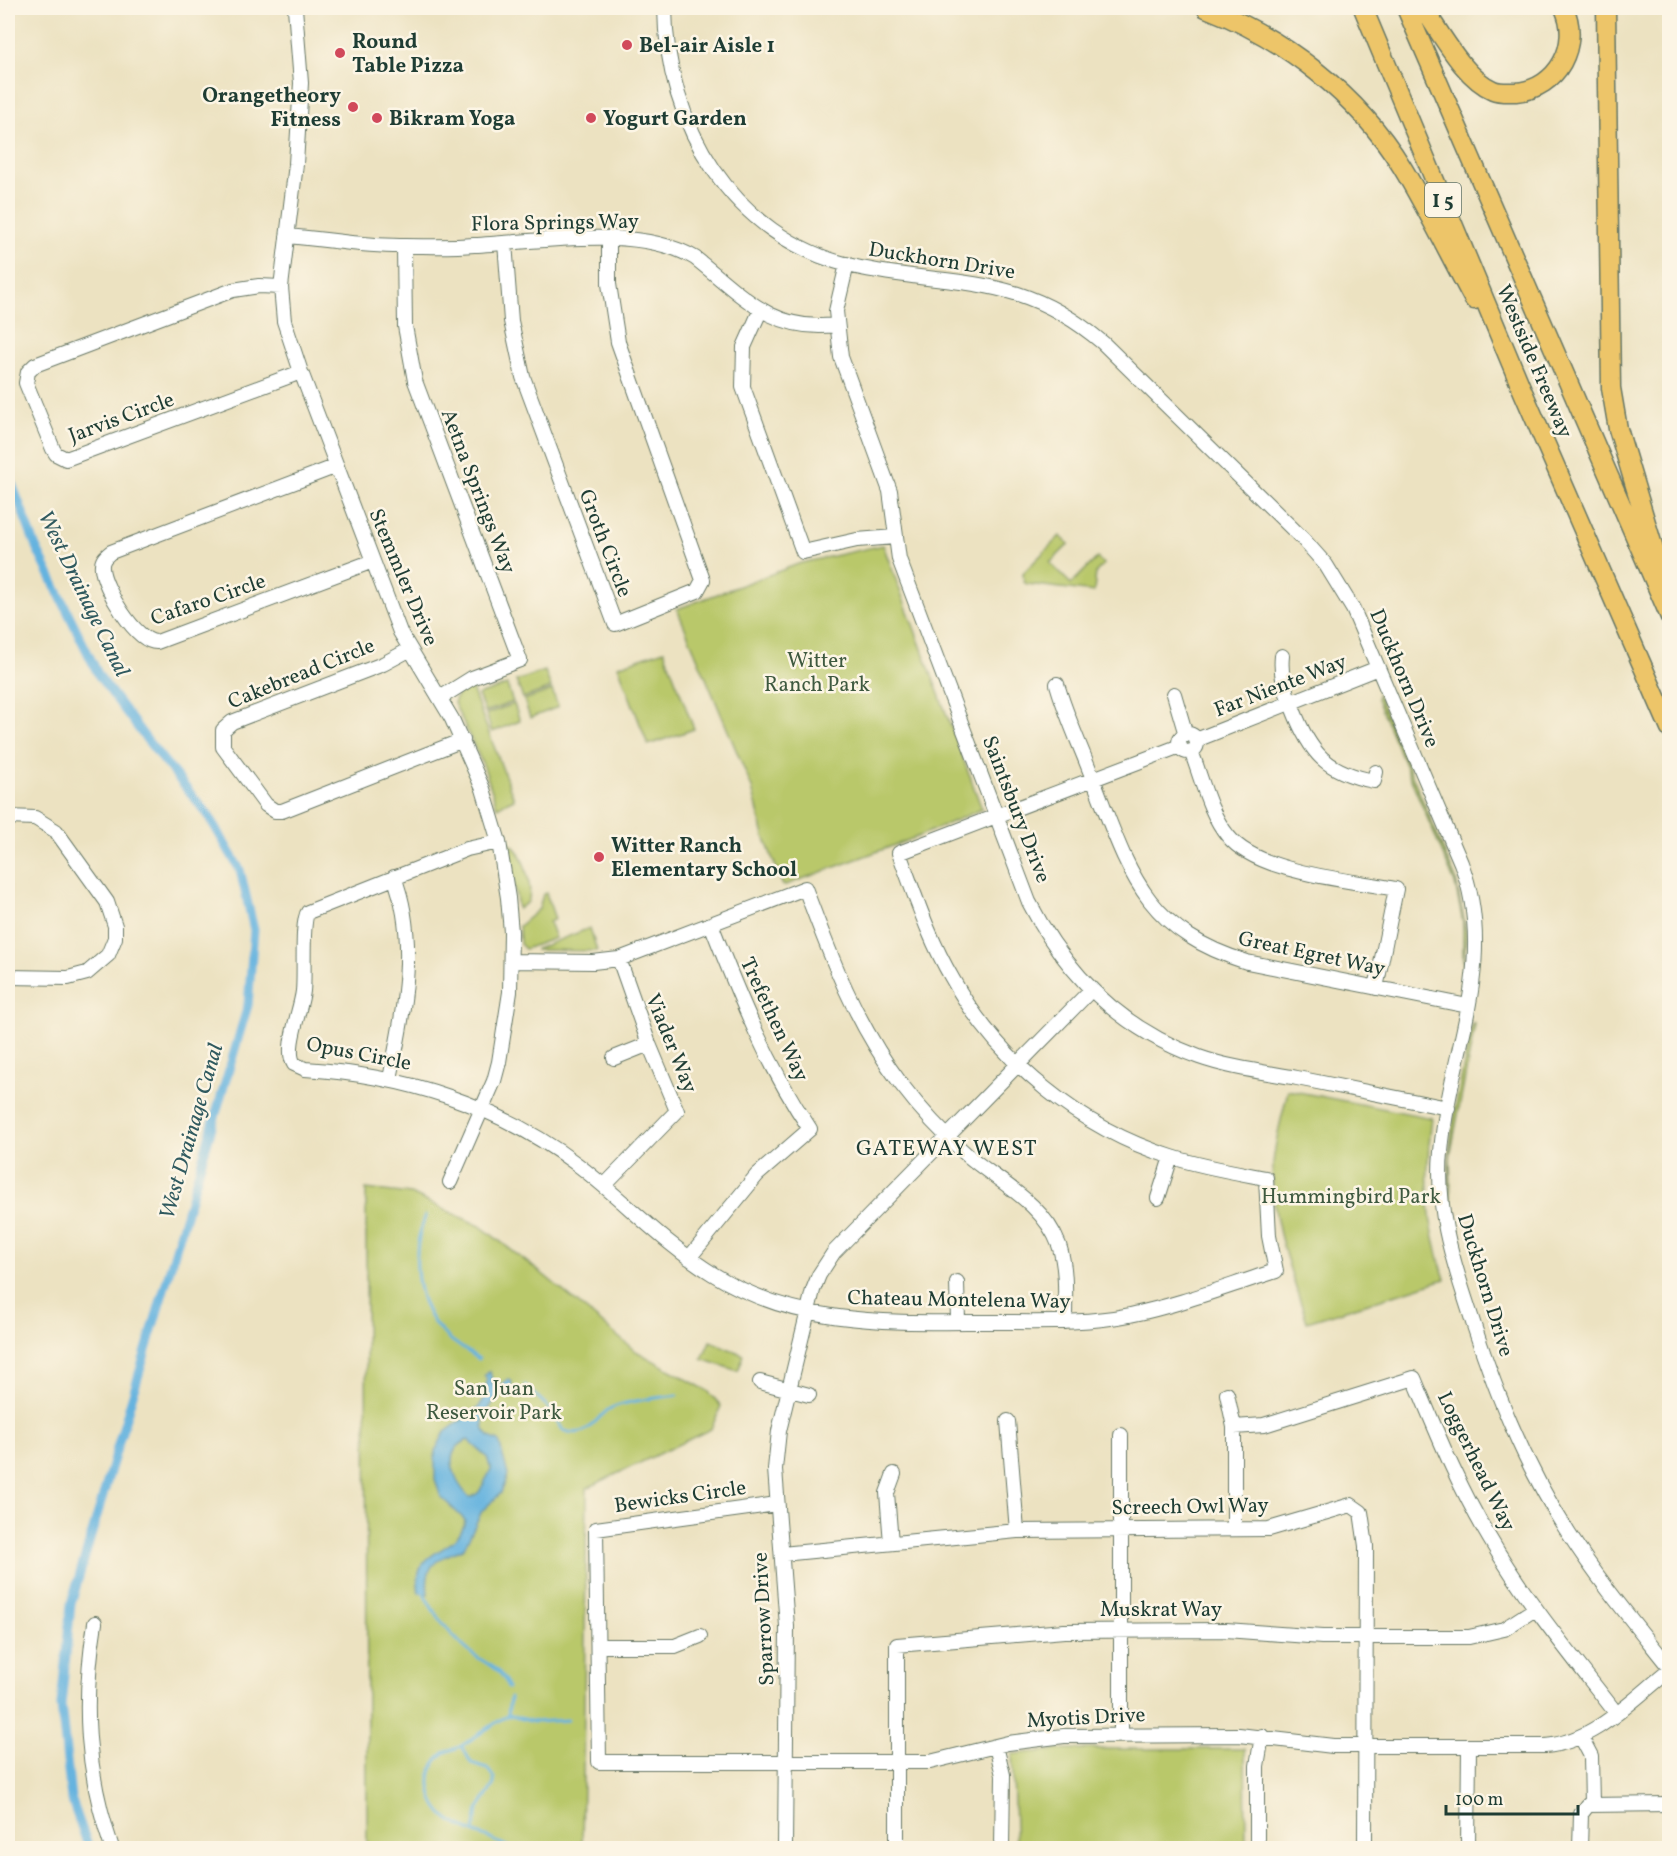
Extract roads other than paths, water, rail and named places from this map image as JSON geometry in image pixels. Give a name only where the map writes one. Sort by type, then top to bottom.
[{"type":"highway","points":[[1206,8],[1245,25],[1282,46],[1338,90],[1378,134],[1402,167],[1523,392]]},
{"type":"highway","name":"Westside Freeway","points":[[1364,8],[1523,392],[1670,729]]},
{"type":"highway","name":"Westside Freeway","points":[[1406,8],[1670,617]]},
{"type":"highway","points":[[1423,8],[1474,79],[1495,91],[1505,92],[1523,91],[1542,84],[1557,70],[1570,44],[1569,17],[1564,8]]},
{"type":"highway","points":[[1606,8],[1611,388],[1618,429],[1656,556],[1661,597]]},
{"type":"street","name":"Stemmler Drive","points":[[295,8],[301,83],[296,164],[281,287],[284,321],[301,372],[409,650],[440,698],[463,740],[483,789],[499,842],[508,898],[511,961],[506,1026],[499,1062],[482,1109],[450,1182]]},
{"type":"street","name":"Duckhorn Drive","points":[[665,8],[666,44],[676,94],[709,163],[738,200],[770,227],[806,249],[847,264],[1003,288],[1044,303],[1090,332],[1315,552],[1345,594],[1461,863],[1473,901],[1477,949],[1448,1108],[1439,1175],[1442,1218],[1464,1294],[1501,1404],[1536,1477],[1569,1534],[1606,1587],[1670,1669]]},
{"type":"street","name":"Flora Springs Way","points":[[287,236],[366,246],[609,240],[656,241],[681,250],[778,320],[795,325],[816,327],[835,325]]},
{"type":"street","name":"Groth Circle","points":[[505,243],[511,321],[523,377],[615,624],[693,593],[700,589],[703,580],[618,342],[609,284],[609,240]]},
{"type":"street","name":"Aetna Springs Way","points":[[404,246],[405,326],[410,364],[520,660],[472,678],[440,698]]},
{"type":"street","name":"Saintsbury Drive","points":[[847,264],[838,297],[835,325],[841,357],[890,490],[899,559],[1029,902],[1059,953],[1091,990],[1142,1030],[1201,1058],[1448,1108]]},
{"type":"street","name":"Jarvis Circle","points":[[281,287],[244,287],[222,294],[35,365],[28,372],[26,383],[53,449],[56,454],[66,459],[301,372]]},
{"type":"street","points":[[761,309],[744,347],[743,387],[803,552],[857,540],[895,537]]},
{"type":"street","name":"Cafaro Circle","points":[[337,466],[111,552],[104,558],[102,569],[116,602],[141,636],[148,642],[157,642],[373,561]]},
{"type":"street","name":"Cakebread Circle","points":[[409,650],[383,664],[232,722],[223,730],[223,747],[266,805],[275,811],[282,811],[463,740]]},
{"type":"street","points":[[1282,656],[1280,673],[1291,704],[1306,740],[1321,759],[1342,772],[1361,779],[1374,781],[1376,772]]},
{"type":"street","name":"Far Niente Way","points":[[1276,1271],[1269,1236],[1266,1178],[1172,1157],[1132,1142],[1088,1119],[1043,1087],[982,1025],[952,980],[929,931],[899,853],[1291,704],[1378,668]]},
{"type":"street","name":"Great Egret Way","points":[[1058,684],[1114,837],[1132,875],[1153,906],[1174,926],[1222,955],[1247,963],[1468,1006]]},
{"type":"street","points":[[1174,694],[1188,743],[1219,822],[1241,849],[1272,864],[1396,889],[1376,988]]},
{"type":"street","points":[[8,817],[35,818],[56,831],[107,902],[115,926],[115,938],[108,955],[87,973],[68,978],[8,978]]},
{"type":"street","name":"Opus Circle","points":[[482,1109],[390,1079],[305,1069],[294,1064],[290,1054],[303,987],[305,916],[312,908],[467,849],[499,842]]},
{"type":"street","points":[[390,1079],[403,1011],[407,960],[404,906],[394,877]]},
{"type":"street","points":[[511,961],[593,962],[619,958],[805,888],[834,967],[864,1028],[902,1085],[948,1136],[990,1174],[1026,1200],[1047,1222],[1062,1256],[1065,1322]]},
{"type":"street","name":"Trefethen Way","points":[[689,1258],[757,1175],[810,1129],[778,1079],[754,1034],[711,924]]},
{"type":"street","name":"Viader Way","points":[[604,1186],[677,1111],[649,1044],[619,958]]},
{"type":"street","name":"Sparrow Drive","points":[[785,1848],[788,1763],[787,1626],[777,1504],[776,1450],[807,1313],[819,1275],[830,1258],[1091,990]]},
{"type":"street","points":[[614,1058],[649,1044]]},
{"type":"street","name":"Chateau Montelena Way","points":[[482,1109],[550,1146],[604,1186],[689,1258],[716,1276],[756,1296],[807,1313],[872,1322],[1065,1322],[1106,1319],[1150,1310],[1276,1271]]},
{"type":"street","points":[[1158,1198],[1172,1157]]},
{"type":"street","points":[[957,1282],[958,1322]]},
{"type":"street","name":"Loggerhead Way","points":[[1234,1427],[1264,1425],[1414,1378],[1473,1509],[1535,1609],[1616,1713]]},
{"type":"street","points":[[760,1382],[809,1395]]},
{"type":"street","points":[[1227,1394],[1234,1427],[1234,1529]]},
{"type":"street","points":[[1008,1421],[1017,1531]]},
{"type":"street","points":[[1121,1435],[1119,1529],[1121,1735]]},
{"type":"street","points":[[891,1543],[887,1492],[894,1474]]},
{"type":"street","name":"Bewicks Circle","points":[[598,1646],[596,1529],[777,1504]]},
{"type":"street","name":"Screech Owl Way","points":[[782,1554],[1017,1531],[1269,1529],[1351,1505],[1361,1512],[1366,1546],[1365,1848]]},
{"type":"street","name":"Muskrat Way","points":[[897,1763],[897,1645],[1064,1631],[1121,1630],[1226,1630],[1322,1637],[1480,1636],[1504,1629],[1535,1609]]},
{"type":"street","points":[[95,1623],[90,1653],[87,1739],[94,1792],[111,1848]]},
{"type":"street","points":[[598,1646],[675,1646],[700,1636]]},
{"type":"street","name":"Myotis Drive","points":[[598,1646],[599,1762],[897,1763],[945,1760],[996,1746],[1064,1736],[1262,1736],[1333,1746],[1560,1745],[1581,1737],[1616,1713],[1670,1669]]},
{"type":"street","points":[[1257,1848],[1257,1766],[1262,1736]]},
{"type":"street","points":[[1581,1737],[1591,1756],[1592,1804]]},
{"type":"street","points":[[996,1746],[1003,1775],[1002,1848]]},
{"type":"street","points":[[1468,1848],[1469,1746]]},
{"type":"street","points":[[897,1763],[897,1848]]},
{"type":"street","points":[[1580,1848],[1581,1814],[1592,1804],[1670,1804]]},
{"type":"water","points":[[490,1371],[493,1385],[497,1387],[509,1379],[512,1382],[511,1387],[490,1408],[483,1422],[487,1434],[499,1441],[508,1475],[501,1493],[482,1511],[464,1548],[435,1563],[428,1574],[428,1594],[419,1593],[418,1577],[422,1566],[428,1558],[454,1541],[461,1532],[465,1520],[441,1497],[435,1480],[435,1451],[445,1432],[478,1408],[485,1398],[487,1379],[484,1376]],"holes":[[[468,1440],[487,1457],[491,1470],[479,1492],[469,1497],[458,1482],[452,1466],[455,1451]]]},
{"type":"waterway","name":"West Drainage Canal","points":[[8,473],[36,547],[99,676],[208,815],[240,870],[254,930],[248,1005],[71,1604],[61,1705],[71,1798],[89,1848]]},
{"type":"waterway","points":[[426,1215],[421,1229],[417,1261],[418,1278],[426,1309],[444,1334],[479,1359]]},
{"type":"waterway","points":[[525,1385],[547,1406],[563,1430],[572,1433],[585,1431],[605,1412],[618,1405],[677,1395]]},
{"type":"waterway","points":[[424,1594],[452,1635],[470,1652],[501,1674],[508,1688]]},
{"type":"waterway","points":[[508,1715],[510,1697]]},
{"type":"waterway","points":[[510,1848],[461,1827],[441,1812],[435,1804],[430,1786],[433,1768],[444,1753],[461,1746],[508,1715],[534,1722],[568,1720]]},
{"type":"waterway","points":[[462,1746],[471,1763],[487,1768],[494,1778],[494,1784],[478,1810],[474,1830]]},
{"type":"place","name":"Bel-air Aisle 1","points":[[627,45]]},
{"type":"place","name":"Round Table Pizza","points":[[340,53]]},
{"type":"place","name":"Orangetheory Fitness","points":[[353,107]]},
{"type":"place","name":"Bikram Yoga","points":[[377,118]]},
{"type":"place","name":"Yogurt Garden","points":[[591,118]]},
{"type":"place","name":"Witter Ranch Elementary School","points":[[599,857]]},
{"type":"district","name":"GATEWAY WEST","points":[[947,1147]]},
{"type":"park label","name":"Witter Ranch Park","points":[[817,672]]},
{"type":"park label","name":"Hummingbird Park","points":[[1351,1196]]},
{"type":"park label","name":"San Juan Reservoir Park","points":[[494,1400]]}]
